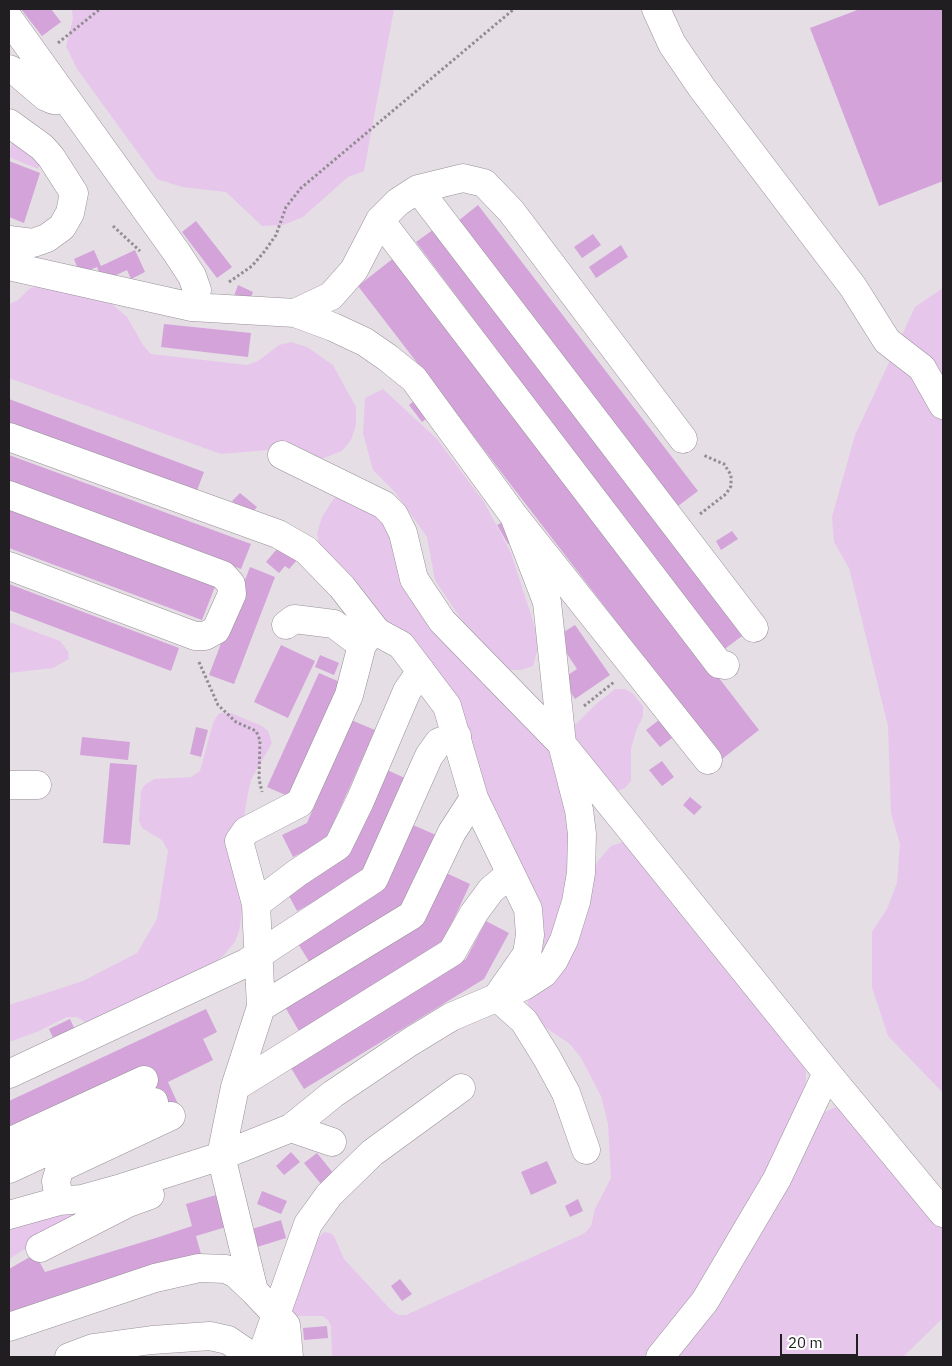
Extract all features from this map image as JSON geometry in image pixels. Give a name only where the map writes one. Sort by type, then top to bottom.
[{"type":"street","points":[[656,9],[672,44],[702,88],[853,287],[887,341],[922,368],[943,405]]},
{"type":"street","points":[[9,20],[178,253],[192,276],[194,298]]},
{"type":"street","points":[[9,69],[19,74],[46,97],[53,100],[68,100]]},
{"type":"street","points":[[9,123],[42,147],[51,157],[74,192],[70,213],[62,227],[47,238],[10,250]]},
{"type":"street","points":[[295,313],[332,296],[354,270],[380,220],[398,202],[418,189],[463,178],[484,183],[511,212],[683,440]]},
{"type":"street","points":[[418,189],[754,628]]},
{"type":"street","points":[[380,220],[719,664],[725,665]]},
{"type":"street","points":[[10,250],[194,298],[295,313],[333,327],[365,342],[414,379],[514,516],[708,760]]},
{"type":"street","points":[[9,437],[278,534],[306,550],[342,587],[370,638],[348,695],[300,803],[267,818],[246,831],[239,841],[256,904],[262,1006],[235,1086],[222,1166],[254,1291]]},
{"type":"street","points":[[282,455],[384,505],[394,515],[403,533],[414,579],[442,621],[561,734],[828,1073],[943,1213]]},
{"type":"street","points":[[9,496],[223,575],[231,584],[232,594],[216,630],[205,636],[195,636],[9,566]]},
{"type":"street","points":[[40,1248],[128,1204],[222,1166],[291,1128],[333,1094],[451,1017],[524,986],[544,973],[564,940],[576,902],[582,834],[579,810],[561,734],[547,602],[514,516]]},
{"type":"street","points":[[286,626],[294,619],[334,624],[370,638],[401,645],[446,706],[457,736],[474,798],[528,909],[530,935],[528,954],[497,997]]},
{"type":"street","points":[[256,904],[297,873],[338,846],[360,801],[407,691],[421,671]]},
{"type":"street","points":[[9,1074],[260,954],[374,879],[429,756],[439,742],[457,736]]},
{"type":"street","points":[[9,785],[37,785]]},
{"type":"street","points":[[262,1006],[412,915],[452,832],[474,798]]},
{"type":"street","points":[[235,1086],[452,952],[474,913],[491,890],[510,874]]},
{"type":"street","points":[[497,997],[524,1021],[555,1071],[566,1093],[586,1150]]},
{"type":"street","points":[[660,1357],[704,1301],[777,1179],[828,1073]]},
{"type":"street","points":[[261,1357],[308,1224],[328,1195],[372,1153],[462,1088]]},
{"type":"street","points":[[59,1201],[56,1181],[60,1168],[156,1099]]},
{"type":"street","points":[[9,1142],[156,1099]]},
{"type":"street","points":[[9,1169],[156,1099]]},
{"type":"street","points":[[291,1128],[332,1142]]},
{"type":"street","points":[[9,1214],[59,1201],[82,1199],[222,1166]]},
{"type":"street","points":[[9,1327],[155,1278],[198,1268],[226,1269],[236,1274],[286,1324],[289,1357]]},
{"type":"street","points":[[69,1357],[93,1348],[129,1350],[210,1336],[228,1340],[253,1357]]},
{"type":"path","points":[[38,59],[100,9]]},
{"type":"path","points":[[194,298],[230,281],[252,266],[276,235],[286,207],[301,188],[514,9]]},
{"type":"path","points":[[680,530],[726,494],[731,486],[731,475],[724,464],[693,450],[683,440]]},
{"type":"path","points":[[195,636],[201,671],[218,705],[236,722],[256,731],[260,740],[259,779],[267,818]]},
{"type":"path","points":[[561,734],[634,667]]},
{"type":"shaded area","points":[[72,9],[394,9],[364,171],[348,177],[303,217],[283,225],[262,226],[226,192],[182,187],[157,179],[77,69],[66,46],[73,19]]},
{"type":"shaded area","points":[[13,134],[41,162],[38,169],[9,157]]},
{"type":"shaded area","points":[[41,286],[112,304],[127,317],[143,345],[151,354],[247,365],[258,361],[279,345],[291,342],[307,347],[333,365],[356,407],[356,425],[351,440],[342,451],[321,459],[281,449],[221,454],[9,378],[9,304],[17,301],[30,288]]},
{"type":"shaded area","points":[[943,288],[943,1093],[888,1036],[872,987],[872,932],[887,909],[897,883],[900,844],[891,813],[888,726],[849,568],[834,542],[832,517],[855,435],[915,307]]},
{"type":"shaded area","points":[[383,389],[437,439],[484,502],[511,553],[532,618],[539,644],[533,666],[521,670],[506,670],[461,619],[435,580],[427,537],[395,492],[373,470],[363,433],[365,398]]},
{"type":"shaded area","points":[[342,495],[383,519],[555,754],[567,792],[572,889],[536,974],[536,938],[400,632],[374,610],[321,554],[317,533],[322,517],[334,498]]},
{"type":"shaded area","points":[[9,622],[60,641],[68,651],[69,659],[53,668],[9,673]]},
{"type":"shaded area","points":[[615,689],[625,689],[633,694],[643,706],[643,717],[637,728],[631,749],[631,781],[625,788],[617,791],[597,774],[570,730],[594,706]]},
{"type":"shaded area","points":[[219,713],[231,713],[262,726],[268,731],[272,743],[251,780],[248,793],[244,817],[243,907],[235,942],[223,956],[206,969],[88,1024],[77,1017],[67,1017],[39,1031],[9,1042],[9,1005],[83,981],[137,953],[157,919],[168,851],[162,840],[142,828],[139,821],[141,791],[145,785],[154,779],[191,777],[200,771],[213,723]]},
{"type":"shaded area","points":[[626,841],[803,1061],[806,1071],[806,1082],[796,1112],[768,1175],[695,1297],[647,1356],[332,1357],[331,1326],[328,1320],[323,1316],[296,1316],[291,1311],[315,1241],[324,1232],[334,1236],[344,1259],[391,1310],[398,1315],[406,1315],[585,1233],[591,1226],[595,1209],[611,1178],[608,1124],[601,1096],[581,1058],[570,1044],[540,1024],[531,1014],[527,1000],[598,861],[611,846]]},
{"type":"shaded area","points":[[835,1107],[842,1108],[943,1229],[943,1318],[903,1357],[673,1357],[823,1113]]},
{"type":"shaded area","points":[[60,1212],[80,1215],[9,1259],[9,1225]]},
{"type":"building","points":[[21,9],[51,9],[61,22],[42,36]]},
{"type":"building","points":[[860,9],[943,9],[943,181],[879,206],[810,28]]},
{"type":"building","points":[[9,161],[40,173],[24,223],[9,217]]},
{"type":"building","points":[[478,205],[698,491],[678,506],[458,221]]},
{"type":"building","points":[[196,221],[232,267],[217,278],[182,232]]},
{"type":"building","points":[[437,227],[742,636],[722,651],[416,242]]},
{"type":"building","points":[[593,234],[601,245],[582,258],[574,247]]},
{"type":"building","points":[[621,245],[628,257],[596,278],[589,267]]},
{"type":"building","points":[[94,250],[101,266],[135,250],[145,272],[131,279],[127,270],[103,281],[97,267],[80,274],[74,259]]},
{"type":"building","points":[[395,257],[759,730],[722,759],[358,286]]},
{"type":"building","points":[[238,285],[253,292],[248,305],[233,299]]},
{"type":"building","points":[[164,324],[251,333],[248,357],[161,347]]},
{"type":"building","points":[[419,397],[432,414],[422,422],[409,405]]},
{"type":"building","points":[[9,399],[204,472],[196,493],[9,423]]},
{"type":"building","points":[[9,455],[251,544],[241,569],[9,484]]},
{"type":"building","points":[[240,493],[257,507],[249,516],[232,501]]},
{"type":"building","points":[[9,507],[216,584],[202,620],[9,548]]},
{"type":"building","points":[[509,519],[519,539],[508,544],[497,525]]},
{"type":"building","points":[[732,531],[738,539],[721,550],[716,541]]},
{"type":"building","points":[[281,544],[298,559],[289,569],[285,566],[279,573],[266,562]]},
{"type":"building","points":[[250,567],[275,577],[234,684],[209,675]]},
{"type":"building","points":[[9,584],[179,648],[171,671],[9,610]]},
{"type":"building","points":[[575,625],[610,675],[575,699],[562,679],[577,669],[556,637]]},
{"type":"building","points":[[281,645],[315,661],[288,718],[254,702]]},
{"type":"building","points":[[320,655],[339,663],[334,675],[315,667]]},
{"type":"building","points":[[319,673],[342,683],[290,797],[267,787]]},
{"type":"building","points":[[351,720],[375,730],[326,840],[293,857],[282,835],[307,823]]},
{"type":"building","points":[[659,720],[672,738],[660,747],[646,730]]},
{"type":"building","points":[[196,727],[208,730],[201,757],[190,754]]},
{"type":"building","points":[[82,737],[130,742],[128,760],[80,755]]},
{"type":"building","points":[[662,761],[674,777],[662,786],[649,770]]},
{"type":"building","points":[[110,763],[137,765],[130,845],[103,843]]},
{"type":"building","points":[[385,769],[407,779],[365,875],[297,911],[286,890],[347,856]]},
{"type":"building","points":[[690,797],[702,807],[694,815],[683,805]]},
{"type":"building","points":[[413,825],[436,835],[404,904],[310,963],[297,942],[385,888]]},
{"type":"building","points":[[446,873],[470,884],[443,943],[299,1031],[285,1007]]},
{"type":"building","points":[[486,921],[509,933],[484,979],[304,1089],[289,1065],[466,959]]},
{"type":"building","points":[[206,1009],[217,1032],[203,1039],[213,1060],[168,1082],[178,1104],[9,1183],[9,1101]]},
{"type":"building","points":[[70,1019],[76,1032],[55,1042],[49,1029]]},
{"type":"building","points":[[291,1152],[300,1162],[284,1175],[276,1166]]},
{"type":"building","points":[[317,1153],[334,1174],[321,1184],[304,1163]]},
{"type":"building","points":[[547,1161],[557,1183],[531,1195],[521,1172]]},
{"type":"building","points":[[262,1191],[287,1201],[281,1214],[257,1204]]},
{"type":"building","points":[[216,1195],[226,1227],[196,1236],[201,1254],[9,1312],[9,1269],[35,1254],[45,1272],[159,1237],[192,1226],[186,1204]]},
{"type":"building","points":[[578,1199],[583,1211],[570,1217],[565,1206]]},
{"type":"building","points":[[281,1220],[286,1238],[254,1248],[249,1230]]},
{"type":"building","points":[[400,1279],[412,1294],[402,1301],[391,1286]]},
{"type":"building","points":[[327,1326],[328,1338],[304,1340],[303,1328]]}]
